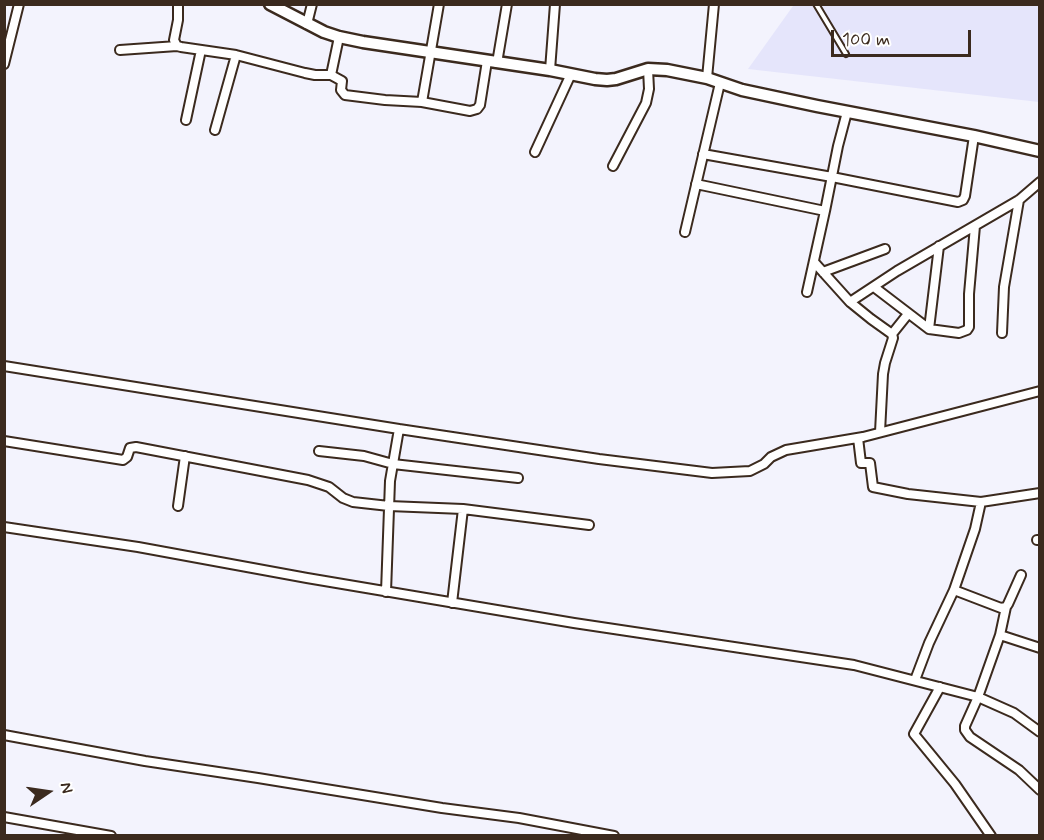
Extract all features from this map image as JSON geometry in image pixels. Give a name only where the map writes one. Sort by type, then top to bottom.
[{"type":"street","points":[[4,64],[19,4]]},
{"type":"street","points":[[177,46],[174,40],[178,21],[178,4]]},
{"type":"street","points":[[270,4],[307,24],[339,37],[606,80],[648,69],[667,70],[707,78],[742,90],[1040,151]]},
{"type":"street","points":[[307,24],[312,4]]},
{"type":"street","points":[[422,102],[439,4]]},
{"type":"street","points":[[120,50],[177,46],[236,55],[305,73],[331,75],[342,81],[341,90],[345,95],[422,102],[470,111],[477,109],[480,105],[507,4]]},
{"type":"street","points":[[550,70],[555,4]]},
{"type":"street","points":[[707,78],[714,4]]},
{"type":"street","points":[[331,75],[339,37]]},
{"type":"street","points":[[186,120],[201,50]]},
{"type":"street","points":[[216,130],[236,55]]},
{"type":"street","points":[[613,166],[646,103],[649,89],[648,69]]},
{"type":"street","points":[[535,152],[571,74]]},
{"type":"street","points":[[685,232],[720,83]]},
{"type":"street","points":[[807,292],[847,112]]},
{"type":"street","points":[[703,154],[958,202],[965,196],[974,136]]},
{"type":"street","points":[[850,302],[897,271],[1019,200],[1040,182]]},
{"type":"street","points":[[696,184],[825,211]]},
{"type":"street","points":[[1002,333],[1005,287],[1019,200]]},
{"type":"street","points":[[874,287],[929,329],[959,333],[967,330],[975,226]]},
{"type":"street","points":[[929,329],[939,246]]},
{"type":"street","points":[[823,272],[885,249]]},
{"type":"street","points":[[814,262],[850,302],[892,334]]},
{"type":"street","points":[[880,432],[885,363],[893,338],[892,334],[908,314]]},
{"type":"street","points":[[4,366],[399,429],[599,459],[712,473],[750,471],[786,450],[858,438],[1040,391]]},
{"type":"street","points":[[386,592],[389,506],[399,429]]},
{"type":"street","points":[[858,438],[861,463],[870,463],[873,488],[981,502],[1040,493]]},
{"type":"street","points":[[4,441],[123,460],[126,459],[132,447],[308,480],[328,487],[353,502],[463,509],[589,525]]},
{"type":"street","points":[[319,451],[364,456],[393,464],[518,478]]},
{"type":"street","points":[[178,506],[185,456]]},
{"type":"street","points":[[915,680],[928,643],[954,590],[975,529],[981,502]]},
{"type":"street","points":[[452,603],[463,509]]},
{"type":"street","points":[[4,527],[138,547],[574,623],[854,665],[978,697],[1014,713],[1040,732]]},
{"type":"street","points":[[1021,575],[1006,607],[1000,635],[965,726],[967,733],[1019,770],[1040,790]]},
{"type":"street","points":[[954,590],[998,607],[1006,607]]},
{"type":"street","points":[[1000,635],[1040,648]]},
{"type":"street","points":[[940,687],[914,734],[955,784],[991,836]]},
{"type":"street","points":[[4,735],[145,761],[519,818],[614,836]]},
{"type":"street","points":[[4,817],[111,836]]},
{"type":"lane","points":[[816,4],[846,54]]},
{"type":"shaded area","points":[[790,5],[1039,5],[1039,102],[748,69],[793,6]]}]
